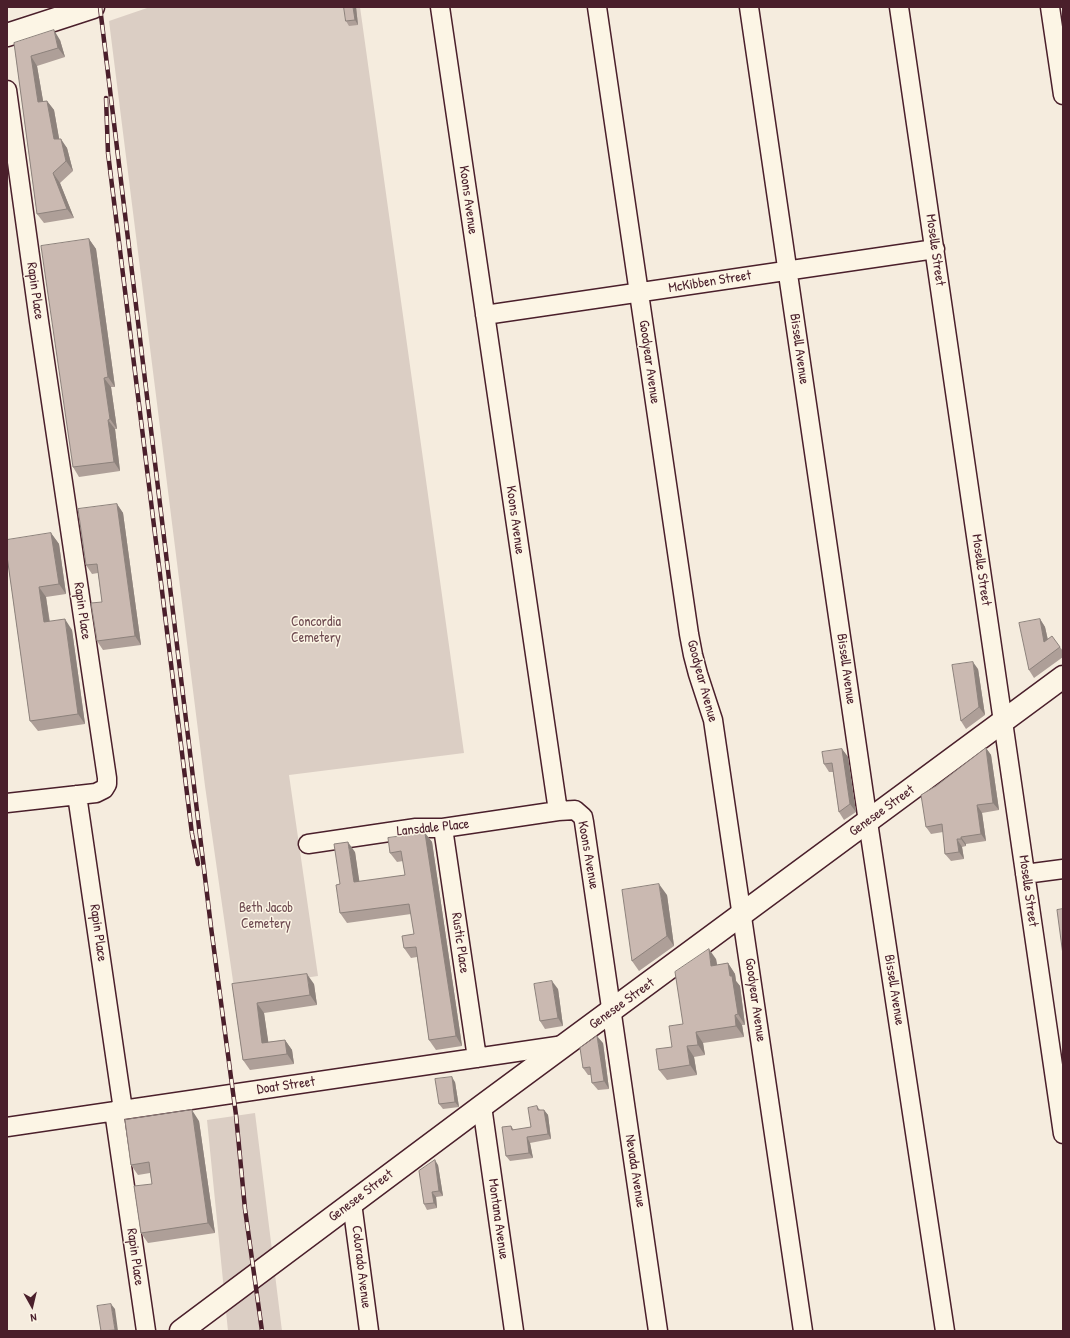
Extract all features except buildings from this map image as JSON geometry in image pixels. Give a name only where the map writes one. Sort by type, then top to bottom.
[{"type":"main road","points":[[7,35],[93,7]]},
{"type":"main road","name":"Genesee Street","points":[[181,1331],[482,1106],[1063,677]]},
{"type":"street","name":"Koons Avenue","points":[[440,7],[558,811],[575,810],[583,817],[611,1012]]},
{"type":"street","name":"Goodyear Avenue","points":[[597,7],[689,634],[698,674],[713,716],[803,1331]]},
{"type":"street","name":"Bissell Avenue","points":[[749,7],[868,822],[945,1331]]},
{"type":"street","name":"Moselle Street","points":[[899,7],[1003,722],[1060,1090],[1063,1134]]},
{"type":"street","points":[[1050,7],[1063,95]]},
{"type":"street","name":"Rapin Place","points":[[7,90],[39,321],[107,778],[107,784],[101,792],[77,795],[119,1110],[146,1331]]},
{"type":"street","name":"McKibben Street","points":[[485,315],[935,249]]},
{"type":"street","points":[[7,803],[77,795]]},
{"type":"street","name":"Lansdale Place","points":[[308,844],[416,828],[443,828],[558,811]]},
{"type":"street","name":"Rustic Place","points":[[443,828],[477,1058]]},
{"type":"street","points":[[1026,874],[1063,869]]},
{"type":"street","name":"Nevada Avenue","points":[[611,1012],[658,1331]]},
{"type":"street","name":"Doat Street","points":[[7,1127],[565,1045]]},
{"type":"street","name":"Montana Avenue","points":[[482,1106],[514,1331]]},
{"type":"street","name":"Colorado Avenue","points":[[352,1203],[369,1331]]},
{"type":"green space","name":"Concordia Cemetery","points":[[150,7],[360,7],[464,753],[289,775],[318,976],[234,988],[205,786],[109,21]]},
{"type":"green space","points":[[255,1113],[282,1331],[228,1331],[207,1120]]},
{"type":"railway","points":[[100,7],[211,927],[236,1115],[245,1209],[262,1331]]},
{"type":"railway","points":[[106,98],[108,153],[192,834],[198,864]]},
{"type":"park label","name":"Beth Jacob Cemetery","points":[[266,916]]}]
